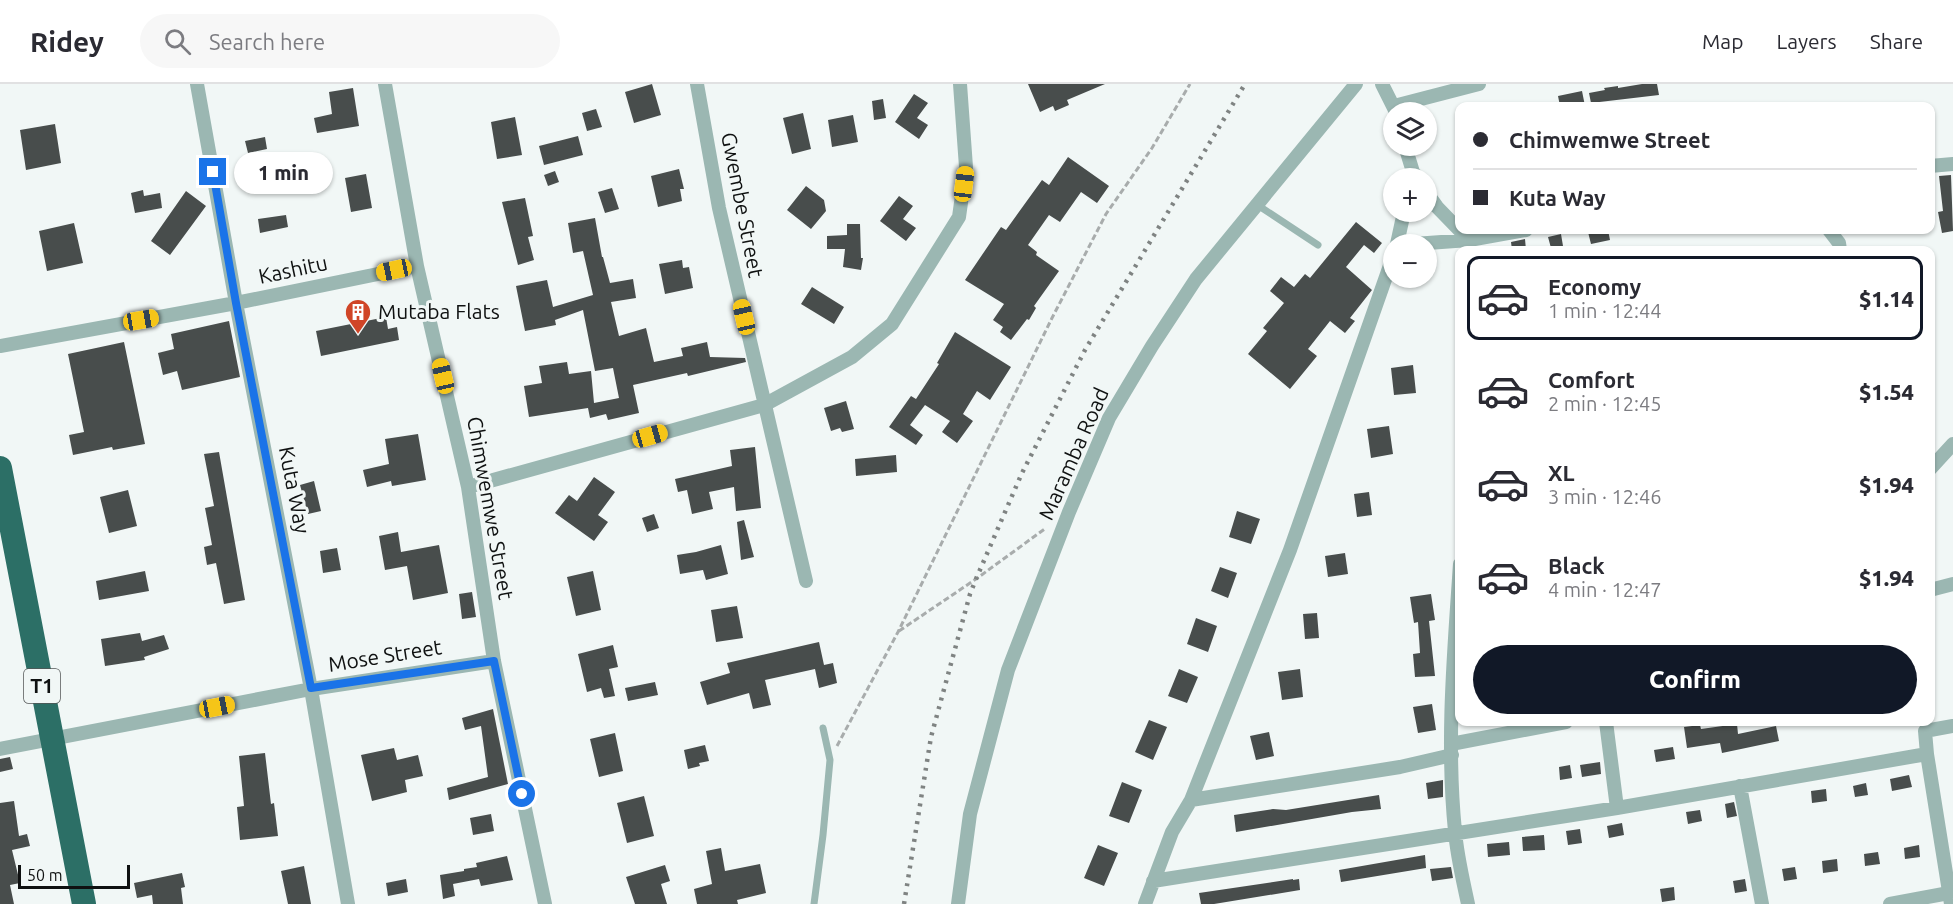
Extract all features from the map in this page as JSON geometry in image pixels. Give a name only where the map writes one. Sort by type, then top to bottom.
[{"type":"highway","name":"T1","points":[[0,468],[84,904]]},
{"type":"street","name":"Kuta Way","points":[[197,84],[236,303],[311,688],[348,904]]},
{"type":"street","name":"Chimwemwe Street","points":[[384,84],[417,266],[468,487],[494,661],[545,904]]},
{"type":"street","name":"Gwembe Street","points":[[697,84],[719,208],[806,581]]},
{"type":"street","points":[[468,487],[764,405],[852,357],[892,324],[959,217],[966,167],[960,84]]},
{"type":"street","name":"Maramba Road","points":[[958,904],[970,814],[1008,670],[1069,512],[1109,418],[1196,279],[1356,84]]},
{"type":"street","points":[[1382,84],[1391,102]]},
{"type":"street","points":[[1419,102],[1479,84]]},
{"type":"street","points":[[1935,166],[1953,164]]},
{"type":"street","points":[[1437,207],[1455,228]]},
{"type":"street","points":[[1437,244],[1469,245],[1511,234]]},
{"type":"street","name":"Kashitu","points":[[0,346],[236,303],[417,266]]},
{"type":"street","points":[[1145,904],[1172,832],[1191,800],[1290,550],[1383,285]]},
{"type":"street","points":[[1935,464],[1953,444]]},
{"type":"street","points":[[1935,589],[1953,584]]},
{"type":"street","points":[[1455,634],[1451,690],[1451,749],[1455,832],[1468,904]]},
{"type":"street","name":"Mose Street","points":[[0,748],[311,688],[494,661]]},
{"type":"street","points":[[1191,800],[1400,767],[1451,749],[1549,726]]},
{"type":"street","points":[[1607,726],[1617,808]]},
{"type":"street","points":[[1890,904],[1950,899],[1926,754],[1924,726],[1953,726]]},
{"type":"street","points":[[1153,881],[1617,808],[1926,754]]},
{"type":"street","points":[[1740,786],[1762,904]]},
{"type":"lane","points":[[1256,204],[1318,245]]},
{"type":"lane","points":[[814,904],[830,760],[823,728]]},
{"type":"path","points":[[830,760],[897,632],[1106,214],[1152,148],[1190,84]]},
{"type":"path","points":[[897,632],[1069,512]]},
{"type":"building","points":[[652,84],[661,115],[634,123],[625,92]]},
{"type":"building","points":[[1028,84],[1105,84],[1067,100],[1069,105],[1055,111],[1053,106],[1040,112]]},
{"type":"building","points":[[1657,84],[1659,95],[1591,102],[1589,93],[1605,90],[1604,88],[1618,86],[1618,88]]},
{"type":"building","points":[[353,88],[359,126],[317,133],[314,118],[332,114],[329,92]]},
{"type":"building","points":[[1582,91],[1584,102],[1559,102],[1558,96]]},
{"type":"building","points":[[914,94],[928,103],[917,118],[928,125],[919,139],[895,122]]},
{"type":"building","points":[[883,99],[886,118],[874,120],[872,101]]},
{"type":"building","points":[[596,109],[602,127],[587,131],[582,113]]},
{"type":"building","points":[[803,113],[811,149],[792,154],[783,118]]},
{"type":"building","points":[[853,115],[858,142],[832,147],[828,120]]},
{"type":"building","points":[[515,117],[522,155],[497,159],[491,122]]},
{"type":"building","points":[[55,124],[61,163],[26,170],[20,130]]},
{"type":"building","points":[[578,136],[583,155],[544,165],[539,146]]},
{"type":"building","points":[[265,137],[267,149],[248,153],[245,141]]},
{"type":"building","points":[[1068,157],[1109,186],[1097,203],[1081,192],[1060,222],[1049,215],[1028,245],[1037,252],[1036,255],[1059,271],[1034,306],[1036,308],[1029,320],[1027,319],[1011,340],[1000,332],[1003,327],[993,320],[1004,304],[965,280],[1001,227],[1006,230],[1042,180],[1049,185]]},
{"type":"building","points":[[679,169],[684,189],[680,189],[682,201],[658,207],[651,176]]},
{"type":"building","points":[[555,171],[559,182],[548,186],[544,175]]},
{"type":"building","points":[[366,174],[372,208],[351,212],[345,178]]},
{"type":"building","points":[[1951,175],[1953,231],[1942,233],[1938,212],[1943,211],[1939,176]]},
{"type":"building","points":[[806,186],[824,200],[826,211],[811,229],[787,210]]},
{"type":"building","points":[[612,188],[619,209],[605,213],[598,192]]},
{"type":"building","points":[[143,190],[144,196],[160,193],[162,208],[135,213],[131,193]]},
{"type":"building","points":[[186,191],[206,206],[170,255],[151,241]]},
{"type":"building","points":[[899,196],[913,206],[903,219],[916,228],[906,241],[880,221]]},
{"type":"building","points":[[525,198],[533,236],[528,237],[534,260],[518,265],[502,202]]},
{"type":"building","points":[[286,215],[288,227],[260,233],[258,219]]},
{"type":"building","points":[[595,218],[602,257],[610,283],[633,279],[636,298],[611,302],[619,336],[646,328],[654,362],[683,356],[681,348],[707,342],[710,357],[745,358],[746,362],[688,376],[687,373],[633,385],[639,413],[608,420],[606,414],[590,418],[588,408],[529,417],[524,386],[542,383],[539,366],[567,362],[569,374],[591,371],[594,403],[619,398],[613,368],[595,371],[583,310],[555,320],[556,325],[525,331],[516,286],[547,280],[553,307],[593,295],[583,251],[573,253],[568,223]]},
{"type":"building","points":[[1356,222],[1382,243],[1374,253],[1364,245],[1346,267],[1372,290],[1350,318],[1355,321],[1345,333],[1330,321],[1308,349],[1317,356],[1290,389],[1248,354],[1267,331],[1263,328],[1284,303],[1270,291],[1281,277],[1294,287],[1305,274],[1310,278]]},
{"type":"building","points":[[74,223],[83,263],[47,271],[39,231]]},
{"type":"building","points":[[847,224],[860,224],[861,258],[863,258],[861,270],[843,267],[845,249],[827,249],[827,236],[847,235]]},
{"type":"building","points":[[1561,234],[1563,246],[1550,246],[1548,237]]},
{"type":"building","points":[[1588,234],[1609,234],[1610,240],[1591,244]]},
{"type":"building","points":[[1525,239],[1526,246],[1512,246],[1511,242]]},
{"type":"building","points":[[682,260],[683,268],[689,267],[693,288],[665,294],[659,264]]},
{"type":"building","points":[[812,287],[844,307],[834,324],[801,304]]},
{"type":"building","name":"Mutaba Flats","points":[[386,317],[388,329],[397,327],[399,340],[321,356],[316,331]]},
{"type":"building","points":[[229,321],[240,377],[182,390],[177,371],[163,375],[158,353],[174,349],[171,334]]},
{"type":"building","points":[[955,332],[1011,367],[990,400],[977,391],[963,414],[973,421],[957,443],[942,432],[950,421],[925,405],[910,425],[923,435],[916,445],[889,427],[911,396],[916,399],[939,364],[937,363]]},
{"type":"building","points":[[124,342],[145,444],[113,450],[112,447],[73,455],[69,435],[84,432],[68,354]]},
{"type":"building","points":[[1413,365],[1416,393],[1394,395],[1391,368]]},
{"type":"building","points":[[846,401],[854,429],[842,432],[840,428],[831,431],[824,408]]},
{"type":"building","points":[[1389,426],[1393,454],[1371,458],[1367,429]]},
{"type":"building","points":[[418,434],[426,480],[392,486],[391,481],[367,487],[363,470],[389,464],[385,439]]},
{"type":"building","points":[[755,447],[761,508],[736,511],[734,487],[709,492],[713,509],[692,514],[687,490],[678,492],[675,479],[732,466],[730,450]]},
{"type":"building","points":[[219,452],[245,600],[224,604],[216,563],[207,565],[204,547],[212,545],[205,508],[214,506],[204,454]]},
{"type":"building","points":[[896,455],[897,472],[856,476],[855,459]]},
{"type":"building","points":[[594,477],[615,492],[598,515],[608,522],[594,541],[555,513],[569,495],[577,501]]},
{"type":"building","points":[[314,481],[321,511],[308,514],[300,485]]},
{"type":"building","points":[[128,490],[137,526],[109,533],[100,497]]},
{"type":"building","points":[[1369,492],[1372,515],[1357,517],[1354,494]]},
{"type":"building","points":[[1237,511],[1260,519],[1251,544],[1229,537]]},
{"type":"building","points":[[654,514],[659,528],[647,532],[642,518]]},
{"type":"building","points":[[744,520],[754,557],[741,560],[737,522]]},
{"type":"building","points":[[398,532],[401,552],[439,545],[448,593],[413,600],[407,566],[385,570],[379,536]]},
{"type":"building","points":[[721,545],[728,574],[706,580],[703,570],[680,574],[677,555]]},
{"type":"building","points":[[337,548],[341,570],[323,573],[320,551]]},
{"type":"building","points":[[1345,553],[1348,574],[1328,577],[1325,556]]},
{"type":"building","points":[[1220,567],[1237,573],[1228,598],[1211,591]]},
{"type":"building","points":[[145,571],[149,591],[99,600],[96,581]]},
{"type":"building","points":[[593,571],[601,610],[576,616],[567,577]]},
{"type":"building","points":[[472,592],[476,617],[462,619],[459,594]]},
{"type":"building","points":[[1431,594],[1435,620],[1429,621],[1435,676],[1415,677],[1413,654],[1420,653],[1418,622],[1414,623],[1410,597]]},
{"type":"building","points":[[737,606],[743,638],[716,642],[711,610]]},
{"type":"building","points":[[1317,613],[1319,638],[1305,639],[1303,614]]},
{"type":"building","points":[[1196,618],[1217,626],[1208,652],[1187,644]]},
{"type":"building","points":[[140,633],[142,641],[164,635],[169,649],[144,657],[145,660],[105,666],[101,639]]},
{"type":"building","points":[[819,642],[824,665],[833,663],[837,683],[819,688],[815,669],[765,680],[771,705],[753,709],[749,693],[707,705],[700,682],[730,673],[727,663]]},
{"type":"building","points":[[613,645],[618,667],[609,669],[615,696],[604,698],[601,688],[587,692],[578,654]]},
{"type":"building","points":[[1179,669],[1198,677],[1187,703],[1168,696]]},
{"type":"building","points":[[1300,669],[1303,697],[1282,700],[1278,672]]},
{"type":"building","points":[[655,682],[658,695],[628,701],[625,688]]},
{"type":"building","points":[[1432,704],[1436,730],[1418,733],[1413,707]]},
{"type":"building","points":[[493,709],[508,784],[449,800],[447,788],[488,777],[481,726],[465,730],[462,718]]},
{"type":"building","points":[[1149,720],[1167,727],[1153,760],[1135,752]]},
{"type":"building","points":[[1700,726],[1701,729],[1737,726],[1738,734],[1776,726],[1779,741],[1722,753],[1720,743],[1687,748],[1684,727]]},
{"type":"building","points":[[1269,732],[1274,756],[1256,760],[1250,736]]},
{"type":"building","points":[[615,733],[623,771],[599,777],[590,739]]},
{"type":"building","points":[[705,745],[709,761],[688,769],[684,750]]},
{"type":"building","points":[[1673,747],[1675,759],[1656,762],[1654,750]]},
{"type":"building","points":[[394,748],[397,760],[418,755],[423,776],[405,780],[407,792],[372,801],[361,755]]},
{"type":"building","points":[[265,753],[271,804],[274,803],[278,836],[240,840],[237,807],[244,806],[239,756]]},
{"type":"building","points":[[10,757],[13,769],[0,772],[0,759]]},
{"type":"building","points":[[1600,762],[1601,774],[1582,777],[1580,765]]},
{"type":"building","points":[[1570,765],[1572,778],[1560,780],[1559,767]]},
{"type":"building","points":[[1909,775],[1912,787],[1892,791],[1890,779]]},
{"type":"building","points":[[1443,780],[1443,797],[1428,799],[1426,783]]},
{"type":"building","points":[[1122,782],[1142,790],[1129,823],[1109,816]]},
{"type":"building","points":[[1866,783],[1868,795],[1855,797],[1853,786]]},
{"type":"building","points":[[1826,789],[1827,801],[1812,803],[1811,791]]},
{"type":"building","points":[[1379,795],[1381,809],[1236,832],[1234,815],[1273,809],[1286,810]]},
{"type":"building","points":[[644,796],[654,836],[627,843],[617,803]]},
{"type":"building","points":[[14,801],[19,836],[27,834],[30,846],[12,850],[20,883],[10,885],[14,904],[0,904],[0,803]]},
{"type":"building","points":[[1734,802],[1737,816],[1727,818],[1725,804]]},
{"type":"building","points":[[1700,810],[1702,821],[1688,824],[1686,812]]},
{"type":"building","points":[[491,814],[494,831],[473,835],[470,818]]},
{"type":"building","points":[[1622,823],[1624,835],[1609,838],[1607,826]]},
{"type":"building","points":[[1580,829],[1582,843],[1568,845],[1566,831]]},
{"type":"building","points":[[1544,835],[1545,850],[1523,851],[1522,837]]},
{"type":"building","points":[[1509,842],[1510,855],[1488,857],[1487,844]]},
{"type":"building","points":[[1098,845],[1118,853],[1104,886],[1084,878]]},
{"type":"building","points":[[1919,845],[1920,857],[1905,859],[1904,848]]},
{"type":"building","points":[[721,848],[725,871],[760,864],[766,893],[737,900],[738,904],[697,904],[694,889],[712,884],[706,851]]},
{"type":"building","points":[[1878,852],[1880,864],[1865,866],[1864,854]]},
{"type":"building","points":[[1425,855],[1426,868],[1341,882],[1339,870]]},
{"type":"building","points":[[507,856],[513,880],[481,886],[479,879],[453,884],[455,896],[443,899],[440,875],[464,871],[464,869],[477,867],[476,863]]},
{"type":"building","points":[[1837,859],[1838,871],[1823,873],[1822,861]]},
{"type":"building","points":[[665,865],[670,881],[661,884],[667,904],[635,904],[626,877]]},
{"type":"building","points":[[304,866],[311,904],[288,904],[281,871]]},
{"type":"building","points":[[1451,867],[1453,878],[1432,881],[1430,869]]},
{"type":"building","points":[[1795,867],[1797,879],[1784,881],[1782,869]]},
{"type":"building","points":[[182,873],[185,887],[181,888],[183,904],[153,904],[152,895],[137,898],[134,883]]},
{"type":"building","points":[[406,879],[408,892],[388,896],[386,883]]},
{"type":"building","points":[[1299,879],[1300,890],[1214,904],[1201,904],[1199,893]]},
{"type":"building","points":[[1745,879],[1747,891],[1735,893],[1733,881]]},
{"type":"building","points":[[1674,887],[1675,900],[1662,902],[1660,889]]},
{"type":"railway","points":[[904,904],[931,737],[976,579],[1022,473],[1085,350],[1245,84]]},
{"type":"place","name":"Mutaba Flats","points":[[358,335]]},
{"type":"route","points":[[213,172],[236,303],[311,688],[494,661],[522,794]]}]
